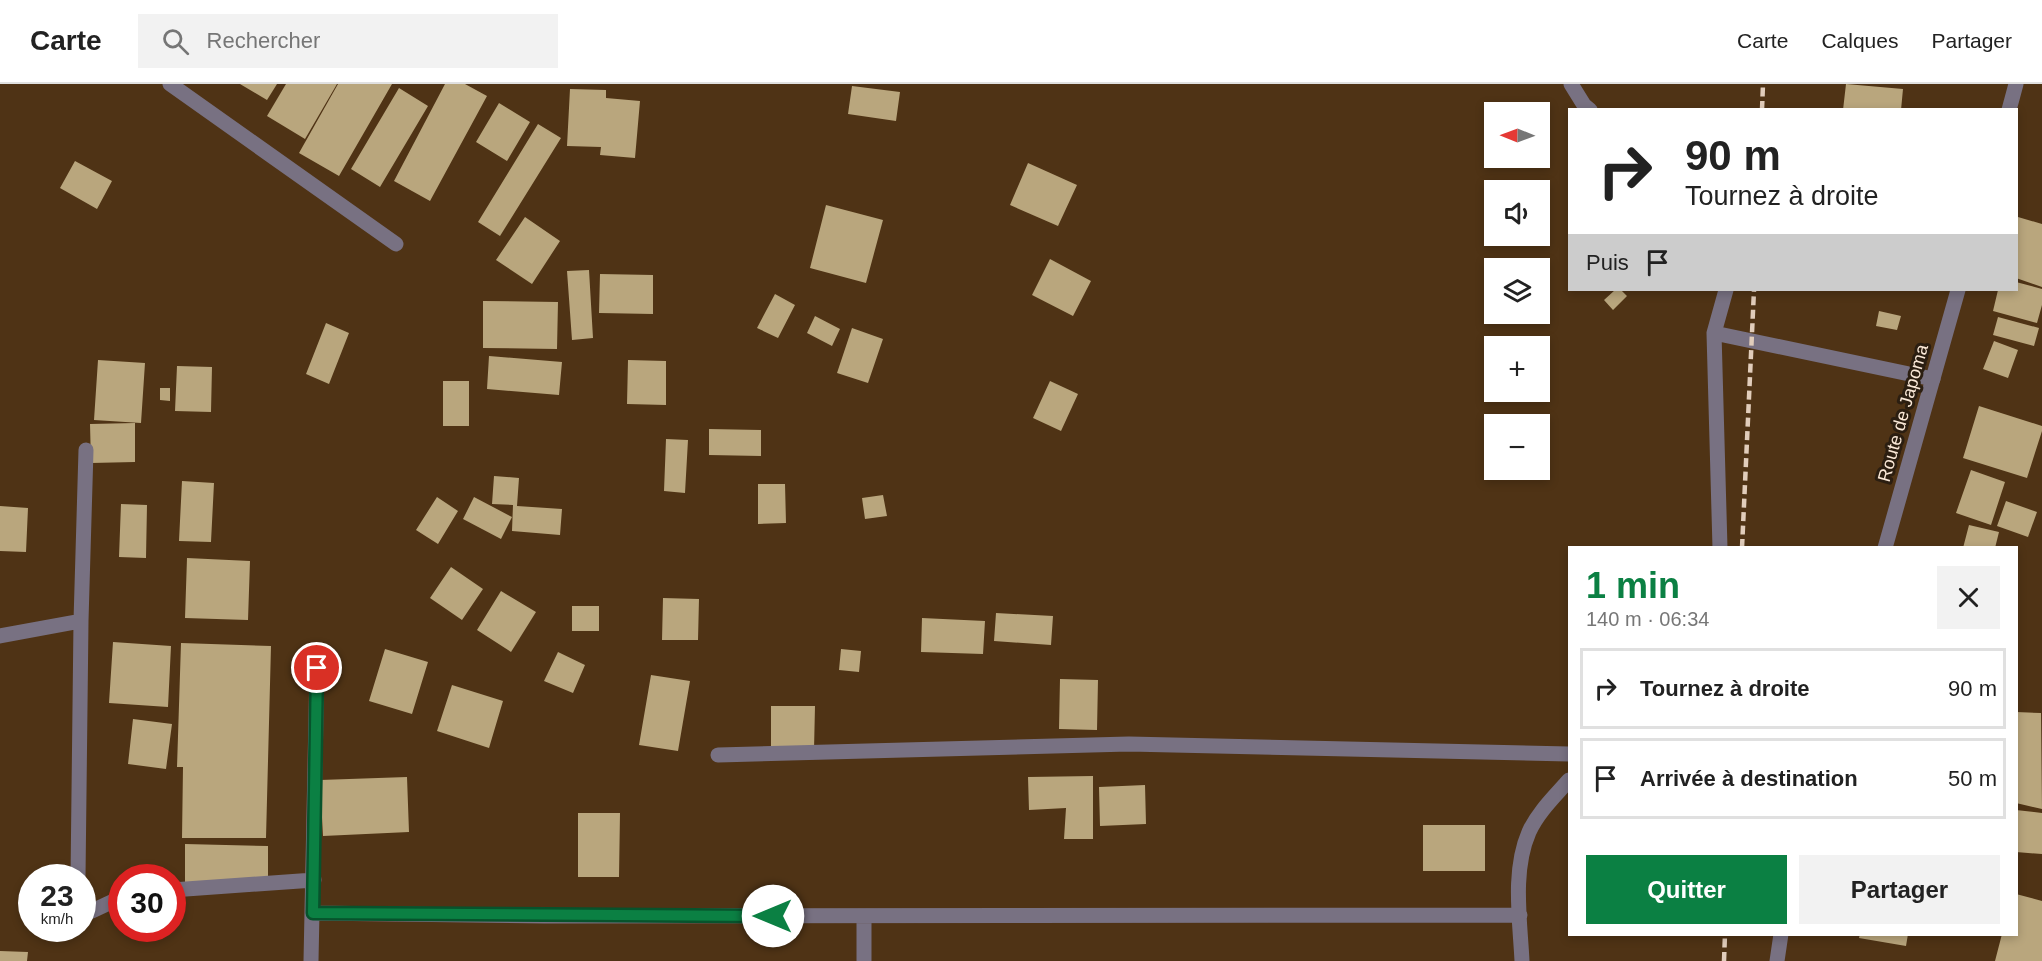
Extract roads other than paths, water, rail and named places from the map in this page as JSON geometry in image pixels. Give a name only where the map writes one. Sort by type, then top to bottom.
[{"type":"street","points":[[170,84],[396,244]]},
{"type":"street","points":[[1571,84],[1588,108]]},
{"type":"street","points":[[2010,108],[2016,84]]},
{"type":"street","points":[[1720,546],[1714,333],[1726,291]]},
{"type":"street","name":"Route de Japoma","points":[[1886,546],[1958,291]]},
{"type":"street","points":[[1714,333],[1933,379]]},
{"type":"street","points":[[78,864],[86,450]]},
{"type":"street","points":[[0,636],[81,621]]},
{"type":"street","points":[[311,961],[317,668]]},
{"type":"street","points":[[718,755],[1129,744],[1568,754]]},
{"type":"street","points":[[1522,961],[1518,876],[1529,832],[1543,810],[1568,781]]},
{"type":"street","points":[[186,889],[314,880]]},
{"type":"street","points":[[313,913],[545,916],[1520,915]]},
{"type":"street","points":[[864,916],[864,961]]},
{"type":"street","points":[[1777,961],[1781,936]]},
{"type":"railway","points":[[1762,108],[1763,84]]},
{"type":"railway","points":[[1742,546],[1754,291]]},
{"type":"railway","points":[[1724,961],[1725,936]]}]
